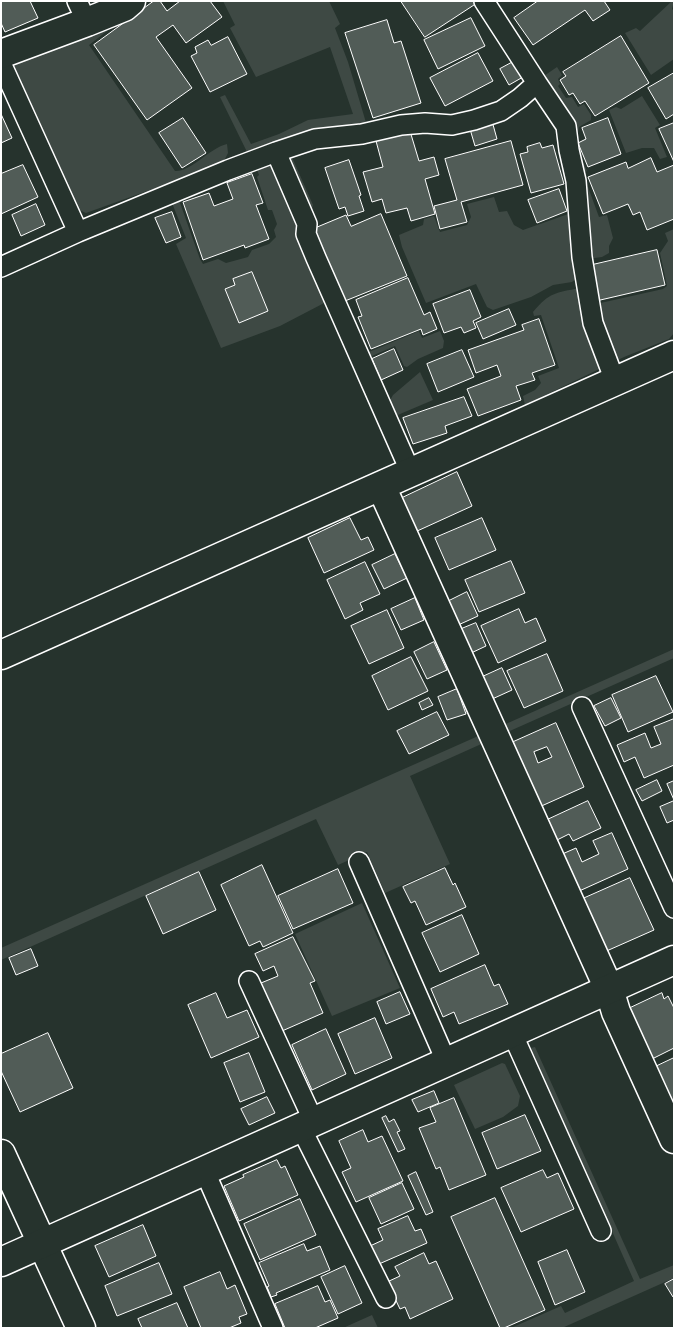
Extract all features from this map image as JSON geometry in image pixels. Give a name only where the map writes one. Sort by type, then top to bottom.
[{"type":"street","points":[[1,54],[82,12],[124,7],[131,1]]},
{"type":"street","points":[[1,655],[674,355]]},
{"type":"street","points":[[381,486],[608,988],[616,1012],[674,1139]]},
{"type":"street","points":[[1,1262],[674,960]]},
{"type":"street","points":[[1,1154],[81,1328]]},
{"type":"lane","points":[[484,1],[566,126],[576,180],[582,257],[593,323],[615,382]]},
{"type":"lane","points":[[1,63],[78,232]]},
{"type":"lane","points":[[1,266],[78,232],[276,152],[315,140],[362,134],[401,125],[425,123],[452,125],[474,120],[501,111],[537,83]]},
{"type":"lane","points":[[276,152],[307,224],[306,234],[316,258],[411,473]]},
{"type":"lane","points":[[582,707],[674,908]]},
{"type":"lane","points":[[359,862],[447,1063]]},
{"type":"lane","points":[[249,981],[308,1125],[386,1298]]},
{"type":"lane","points":[[512,1033],[601,1231]]},
{"type":"lane","points":[[205,1172],[274,1328]]},
{"type":"shaded area","points":[[223,1],[329,1],[340,24],[335,28],[348,62],[367,126],[248,154],[220,97],[225,95],[251,144],[279,134],[308,120],[353,114],[330,47],[256,77],[230,28],[235,25]]},
{"type":"shaded area","points":[[674,1],[672,9],[674,11],[674,59],[651,75],[625,33],[636,28],[640,31]]},
{"type":"shaded area","points":[[107,27],[107,31],[89,45],[175,171],[188,168],[220,146],[227,144],[228,153],[225,159],[214,167],[86,213],[74,208],[9,66]]},
{"type":"shaded area","points":[[557,67],[562,75],[558,79],[560,84],[558,86],[566,98],[572,97],[578,107],[584,104],[591,115],[591,120],[579,127],[578,132],[574,134],[575,143],[587,171],[579,176],[541,78]]},
{"type":"shaded area","points":[[642,96],[660,125],[655,128],[667,157],[660,159],[654,148],[642,148],[626,153],[609,110],[616,107],[621,109]]},
{"type":"shaded area","points":[[291,155],[313,205],[312,209],[308,211],[328,301],[280,326],[221,348],[176,244],[186,238],[172,203],[179,200],[203,264],[218,259],[226,263],[248,257],[252,250],[269,244],[276,237],[274,230],[277,224],[272,210],[268,210],[257,177],[259,175],[256,166]]},
{"type":"shaded area","points":[[588,187],[599,217],[607,215],[613,238],[609,246],[609,253],[602,257],[587,259],[582,188]]},
{"type":"shaded area","points":[[494,197],[499,212],[507,211],[514,225],[523,230],[574,212],[577,278],[572,282],[553,285],[531,297],[493,310],[487,307],[476,284],[426,303],[402,247],[399,235],[423,225],[424,219],[434,216],[440,232],[467,225],[471,217],[467,204]]},
{"type":"shaded area","points":[[674,229],[674,333],[669,339],[624,357],[525,405],[523,396],[535,390],[541,383],[538,376],[559,368],[541,315],[534,316],[533,312],[554,294],[580,288],[596,304],[663,289],[667,286],[660,253],[668,241],[665,233]]},
{"type":"shaded area","points":[[419,331],[422,338],[440,331],[444,341],[443,348],[418,359],[407,367],[404,366],[395,346],[365,359],[361,351],[367,348],[369,352]]},
{"type":"shaded area","points":[[420,372],[433,400],[393,417],[388,404],[393,395]]},
{"type":"shaded area","points":[[674,649],[674,658],[503,734],[499,727]]},
{"type":"shaded area","points":[[485,733],[488,741],[410,776],[450,864],[385,893],[367,852],[338,865],[316,819],[1,960],[1,948]]},
{"type":"shaded area","points":[[362,903],[400,988],[332,1016],[295,934]]},
{"type":"shaded area","points":[[535,1047],[640,1279],[674,1265],[674,1278],[562,1328],[511,1328],[561,1306],[565,1313],[634,1281],[531,1048]]},
{"type":"shaded area","points":[[502,1063],[505,1064],[520,1096],[518,1106],[503,1117],[475,1129],[454,1085]]},
{"type":"shaded area","points":[[372,1315],[378,1328],[343,1328]]},
{"type":"building","points":[[1,1],[30,1],[38,18],[5,32],[1,23]]},
{"type":"building","points":[[154,1],[160,1],[167,11],[180,1],[210,1],[222,17],[186,43],[173,25],[156,37],[192,88],[147,120],[94,45]]},
{"type":"building","points":[[401,1],[475,1],[477,3],[425,37]]},
{"type":"building","points":[[538,1],[604,1],[610,10],[593,21],[585,10],[533,45],[514,18]]},
{"type":"building","points":[[471,18],[485,46],[438,69],[424,40]]},
{"type":"building","points":[[387,20],[394,43],[401,41],[421,103],[373,118],[345,33]]},
{"type":"building","points":[[621,36],[649,83],[595,116],[585,101],[580,104],[573,93],[569,95],[560,80],[566,76],[563,72]]},
{"type":"building","points":[[228,37],[247,74],[210,92],[191,56],[197,53],[195,47],[208,40],[211,45]]},
{"type":"building","points":[[478,53],[493,81],[445,106],[430,78]]},
{"type":"building","points":[[513,62],[523,77],[509,85],[500,69]]},
{"type":"building","points":[[674,73],[674,114],[666,119],[648,88]]},
{"type":"building","points":[[1,114],[12,138],[1,143]]},
{"type":"building","points":[[183,118],[206,153],[182,168],[159,133]]},
{"type":"building","points":[[608,118],[621,154],[588,167],[578,143],[586,139],[582,128]]},
{"type":"building","points":[[492,121],[497,139],[475,146],[470,129]]},
{"type":"building","points":[[674,123],[674,162],[659,129]]},
{"type":"building","points":[[410,131],[419,161],[434,157],[439,175],[425,179],[435,214],[411,221],[407,208],[386,213],[382,199],[372,202],[363,172],[383,167],[376,141]]},
{"type":"building","points":[[511,141],[523,185],[461,202],[467,222],[440,229],[434,206],[457,200],[445,159]]},
{"type":"building","points":[[540,143],[542,148],[553,145],[564,184],[531,193],[520,154],[528,152],[527,147]]},
{"type":"building","points":[[651,158],[657,172],[674,165],[674,219],[647,230],[640,212],[633,215],[628,204],[603,214],[588,177],[626,162],[628,168]]},
{"type":"building","points":[[349,160],[361,195],[359,196],[364,211],[348,216],[345,207],[339,209],[325,168]]},
{"type":"building","points":[[23,165],[38,197],[1,214],[1,174]]},
{"type":"building","points":[[252,174],[263,203],[256,205],[269,239],[245,248],[244,245],[203,260],[183,202],[209,193],[214,206],[233,199],[227,183]]},
{"type":"building","points":[[559,189],[567,211],[537,223],[528,200]]},
{"type":"building","points":[[36,204],[45,225],[21,236],[12,215]]},
{"type":"building","points":[[172,212],[181,237],[166,243],[155,218]]},
{"type":"building","points":[[381,214],[407,276],[340,303],[310,230],[346,215],[351,226]]},
{"type":"building","points":[[657,250],[665,285],[596,301],[588,266]]},
{"type":"building","points":[[252,272],[268,311],[239,323],[225,289],[235,285],[233,279]]},
{"type":"building","points":[[408,278],[424,315],[430,312],[437,329],[423,335],[421,329],[371,349],[358,317],[362,316],[356,300]]},
{"type":"building","points":[[470,290],[481,317],[473,321],[476,328],[464,333],[461,327],[444,333],[433,304]]},
{"type":"building","points":[[509,309],[516,325],[483,339],[476,323]]},
{"type":"building","points":[[539,319],[555,365],[532,373],[535,380],[516,386],[521,400],[478,416],[467,389],[501,376],[497,365],[476,373],[468,350],[524,330],[522,325]]},
{"type":"building","points":[[394,349],[403,370],[381,380],[372,359]]},
{"type":"building","points":[[462,350],[474,377],[438,392],[427,364]]},
{"type":"building","points":[[464,397],[472,416],[445,426],[447,433],[413,444],[403,418]]},
{"type":"building","points":[[457,472],[472,506],[415,532],[400,499]]},
{"type":"building","points":[[350,518],[361,540],[368,537],[374,550],[324,573],[308,538]]},
{"type":"building","points":[[482,518],[496,550],[449,570],[435,538]]},
{"type":"building","points":[[395,554],[407,578],[384,589],[372,565]]},
{"type":"building","points":[[511,561],[525,593],[479,612],[465,580]]},
{"type":"building","points":[[365,562],[380,594],[360,603],[363,610],[345,619],[327,580]]},
{"type":"building","points":[[467,592],[478,616],[456,626],[445,603]]},
{"type":"building","points":[[415,598],[424,620],[401,630],[391,609]]},
{"type":"building","points":[[519,609],[525,623],[536,618],[546,641],[498,663],[481,626]]},
{"type":"building","points":[[387,610],[404,648],[369,664],[351,626]]},
{"type":"building","points":[[476,623],[486,646],[469,654],[459,630]]},
{"type":"building","points":[[434,642],[447,670],[427,679],[414,652]]},
{"type":"building","points":[[547,654],[563,691],[524,708],[507,671]]},
{"type":"building","points":[[411,657],[428,691],[388,710],[372,676]]},
{"type":"building","points":[[502,668],[512,690],[490,700],[480,678]]},
{"type":"building","points":[[656,676],[673,712],[628,732],[612,695]]},
{"type":"building","points":[[457,689],[466,714],[447,720],[438,697]]},
{"type":"building","points":[[429,698],[433,705],[422,710],[419,703]]},
{"type":"building","points":[[611,698],[621,718],[605,726],[594,706]]},
{"type":"building","points":[[437,712],[449,735],[409,754],[397,731]]},
{"type":"building","points":[[674,719],[674,765],[644,778],[635,757],[624,762],[617,745],[645,733],[651,748],[661,744],[654,727]]},
{"type":"building","points":[[556,723],[584,787],[537,808],[509,744]],"holes":[[[547,747],[552,757],[538,763],[534,752]]]},
{"type":"building","points":[[657,780],[662,791],[642,801],[636,790]]},
{"type":"building","points":[[674,781],[674,800],[667,784]]},
{"type":"building","points":[[588,801],[601,828],[573,841],[569,834],[555,841],[545,821]]},
{"type":"building","points":[[674,801],[674,820],[667,823],[660,807]]},
{"type":"building","points":[[612,833],[628,869],[577,892],[560,855],[576,848],[582,862],[599,854],[593,841]]},
{"type":"building","points":[[262,865],[293,933],[263,947],[260,941],[249,946],[221,885]]},
{"type":"building","points":[[445,868],[453,885],[455,883],[466,907],[426,925],[415,901],[411,903],[403,887]]},
{"type":"building","points":[[338,869],[353,903],[293,929],[278,896]]},
{"type":"building","points":[[199,872],[216,910],[163,934],[146,896]]},
{"type":"building","points":[[630,878],[654,930],[602,953],[578,901]]},
{"type":"building","points":[[462,915],[479,954],[440,972],[422,933]]},
{"type":"building","points":[[293,937],[315,981],[310,983],[323,1013],[282,1031],[261,983],[278,976],[274,966],[263,971],[255,954]]},
{"type":"building","points":[[31,949],[38,966],[16,975],[9,958]]},
{"type":"building","points":[[485,965],[494,986],[499,984],[508,1004],[459,1024],[454,1012],[443,1017],[431,989]]},
{"type":"building","points":[[400,992],[410,1014],[386,1024],[377,1002]]},
{"type":"building","points":[[216,993],[227,1018],[247,1010],[259,1037],[211,1058],[188,1005]]},
{"type":"building","points":[[662,993],[664,999],[668,996],[674,1008],[674,1048],[650,1060],[626,1010]]},
{"type":"building","points":[[375,1018],[392,1058],[355,1074],[338,1034]]},
{"type":"building","points":[[326,1029],[346,1074],[312,1090],[292,1045]]},
{"type":"building","points":[[48,1033],[73,1088],[20,1112],[1,1071],[1,1054]]},
{"type":"building","points":[[249,1053],[265,1092],[240,1102],[224,1063]]},
{"type":"building","points":[[674,1058],[674,1101],[671,1102],[655,1067]]},
{"type":"building","points":[[434,1091],[439,1103],[418,1112],[412,1100]]},
{"type":"building","points":[[267,1097],[275,1113],[249,1125],[241,1109]]},
{"type":"building","points":[[454,1098],[486,1175],[449,1190],[440,1167],[436,1169],[419,1128],[436,1122],[430,1108]]},
{"type":"building","points":[[525,1115],[541,1151],[497,1169],[482,1133]]},
{"type":"building","points":[[386,1116],[389,1122],[394,1119],[400,1131],[397,1132],[405,1149],[398,1152],[382,1118]]},
{"type":"building","points":[[363,1130],[368,1142],[382,1136],[403,1181],[356,1202],[342,1172],[351,1168],[339,1141]]},
{"type":"building","points":[[277,1160],[281,1168],[285,1166],[298,1195],[239,1221],[224,1186],[244,1177],[243,1175]]},
{"type":"building","points":[[543,1170],[547,1178],[558,1173],[574,1209],[521,1232],[501,1188]]},
{"type":"building","points":[[416,1172],[433,1212],[426,1215],[408,1176]]},
{"type":"building","points":[[402,1183],[414,1209],[381,1224],[369,1198]]},
{"type":"building","points":[[495,1198],[545,1310],[504,1328],[500,1328],[451,1217]]},
{"type":"building","points":[[300,1199],[316,1235],[260,1260],[244,1224]]},
{"type":"building","points":[[408,1216],[415,1231],[421,1229],[427,1243],[379,1264],[370,1246],[383,1240],[378,1229]]},
{"type":"building","points":[[143,1225],[156,1256],[109,1277],[95,1246]]},
{"type":"building","points":[[304,1244],[307,1251],[320,1246],[330,1270],[276,1293],[277,1295],[271,1297],[267,1287],[269,1286],[259,1263]]},
{"type":"building","points":[[567,1250],[585,1292],[555,1305],[538,1262]]},
{"type":"building","points":[[424,1253],[429,1264],[436,1261],[453,1299],[410,1319],[405,1307],[400,1309],[387,1282],[400,1276],[395,1267]]},
{"type":"building","points":[[159,1263],[172,1294],[117,1316],[105,1286]]},
{"type":"building","points":[[345,1266],[362,1303],[338,1314],[321,1277]]},
{"type":"building","points":[[220,1272],[227,1289],[235,1285],[247,1314],[239,1317],[241,1323],[229,1328],[201,1328],[184,1287]]},
{"type":"building","points":[[674,1279],[674,1297],[673,1297],[665,1284]]},
{"type":"building","points":[[318,1286],[325,1302],[330,1300],[338,1318],[315,1328],[285,1328],[275,1304]]},
{"type":"building","points":[[177,1303],[188,1328],[142,1328],[138,1319]]}]
